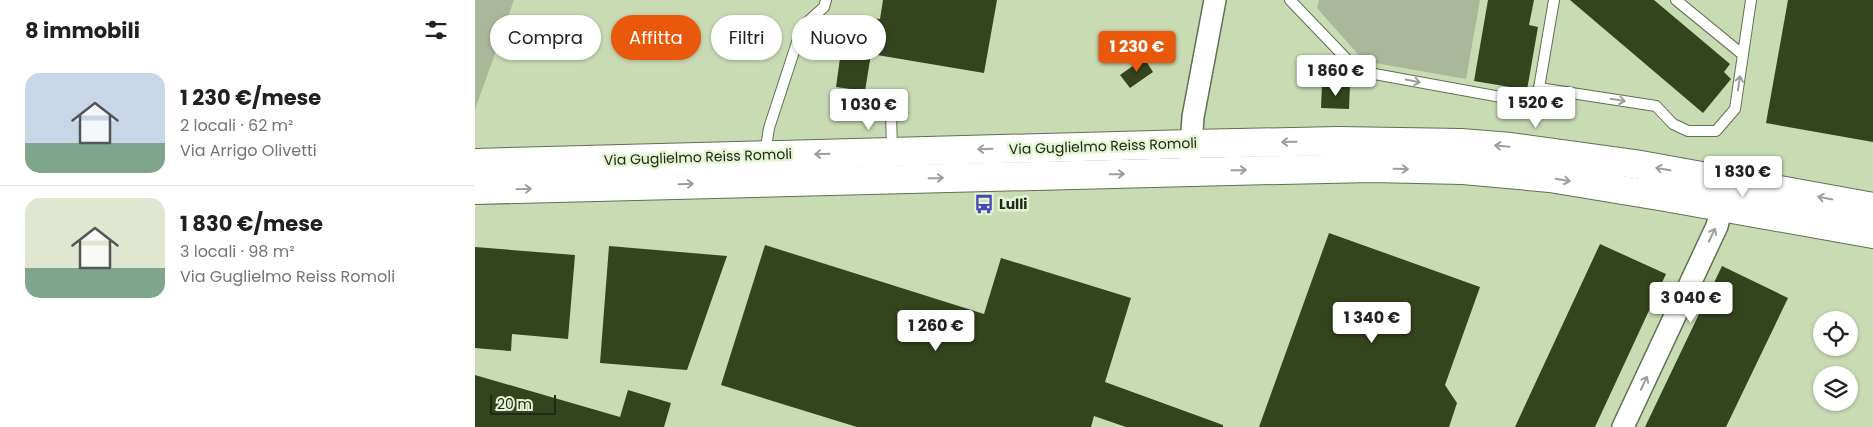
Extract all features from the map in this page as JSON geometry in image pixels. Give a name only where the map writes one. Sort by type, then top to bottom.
[{"type":"main road","name":"Via Guglielmo Reiss Romoli","points":[[475,190],[763,169],[892,165],[1191,144],[1337,141],[1461,143],[1511,147],[1635,164],[1873,207]]},
{"type":"main road","name":"Via Guglielmo Reiss Romoli","points":[[475,163],[763,169]]},
{"type":"main road","name":"Via Guglielmo Reiss Romoli","points":[[892,165],[1190,172],[1371,168],[1463,170],[1550,178],[1873,234]]},
{"type":"street","points":[[1190,172],[1194,111],[1215,0]]},
{"type":"street","points":[[1623,427],[1717,226],[1728,180]]},
{"type":"lane","points":[[763,169],[769,128],[802,27],[824,7],[826,0]]},
{"type":"lane","points":[[1290,0],[1357,70],[1527,102],[1539,88],[1554,0]]},
{"type":"lane","points":[[1676,0],[1742,54]]},
{"type":"lane","points":[[1539,88],[1656,106],[1673,124],[1688,131],[1716,131],[1735,109],[1751,0]]},
{"type":"lane","points":[[891,112],[892,165]]},
{"type":"shaded area","points":[[475,0],[514,0],[509,15],[490,15],[490,60],[493,60],[475,110]]},
{"type":"shaded area","points":[[514,0],[1873,0],[1873,427],[475,427],[475,110],[493,60],[601,60],[601,15],[509,15]]},
{"type":"shaded area","points":[[1319,0],[1480,0],[1466,79],[1364,61],[1317,8]]},
{"type":"building","points":[[883,0],[997,0],[984,73],[886,57],[886,15],[881,15]]},
{"type":"building","points":[[1488,0],[1534,0],[1529,25],[1538,27],[1527,90],[1474,81]]},
{"type":"building","points":[[1570,0],[1654,0],[1730,64],[1724,72],[1731,79],[1703,113]]},
{"type":"building","points":[[1788,0],[1873,0],[1873,142],[1766,123]]},
{"type":"building","points":[[1144,58],[1153,72],[1130,88],[1120,75]]},
{"type":"building","points":[[840,60],[870,60],[865,91],[836,87]]},
{"type":"building","points":[[1322,84],[1350,85],[1349,109],[1321,108]]},
{"type":"building","points":[[1329,233],[1480,287],[1445,385],[1457,403],[1449,427],[1259,427]]},
{"type":"building","points":[[1600,244],[1666,274],[1595,427],[1515,427]]},
{"type":"building","points":[[765,245],[984,314],[1001,258],[1131,298],[1105,382],[1223,425],[1223,427],[1126,427],[1094,416],[1091,427],[857,427],[721,385]]},
{"type":"building","points":[[609,246],[727,256],[687,370],[600,363]]},
{"type":"building","points":[[475,247],[575,255],[568,339],[512,334],[511,351],[475,348]]},
{"type":"building","points":[[1722,266],[1788,298],[1726,427],[1645,427]]},
{"type":"building","points":[[475,375],[620,417],[628,390],[671,403],[664,427],[475,427]]},
{"type":"place","name":"Lulli","points":[[984,204]]}]
